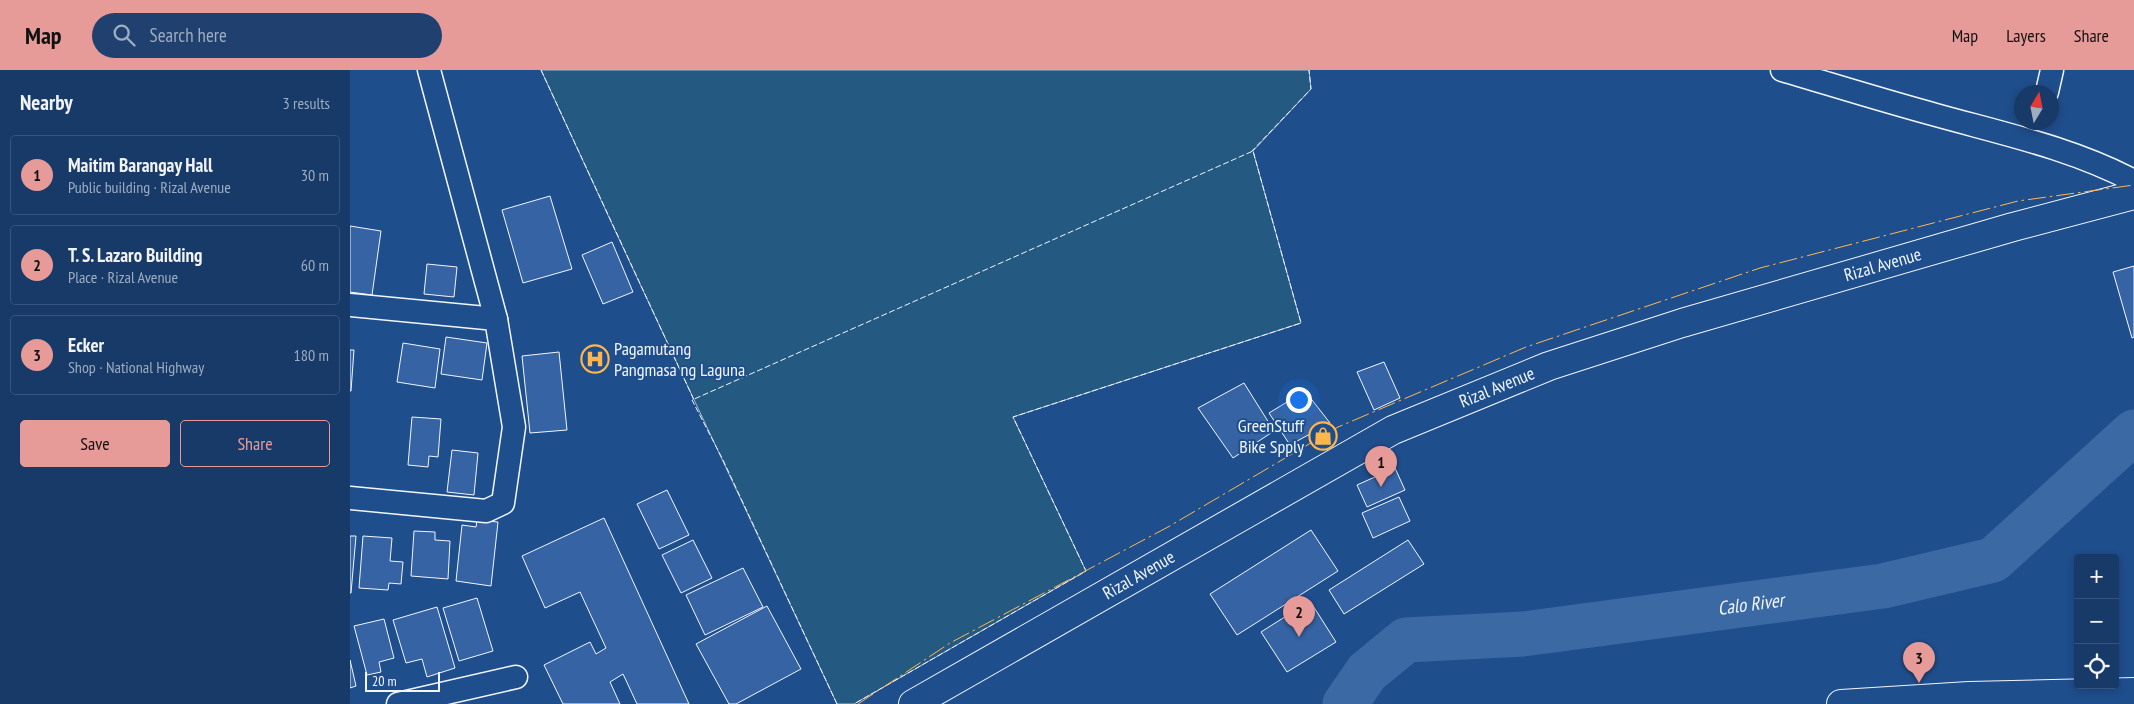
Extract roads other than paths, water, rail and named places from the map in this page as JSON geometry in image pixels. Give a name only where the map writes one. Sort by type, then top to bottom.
[{"type":"main road","name":"Rizal Avenue","points":[[913,704],[1393,430],[1549,366],[1682,323],[2013,227],[2134,196]]},
{"type":"main road","points":[[1842,704],[1969,696],[2134,692]]},
{"type":"street","points":[[350,498],[486,511],[503,503],[514,427],[496,319],[429,70]]},
{"type":"street","points":[[1782,70],[1936,116],[2037,132],[2134,181]]},
{"type":"street","points":[[2049,85],[2052,70]]},
{"type":"street","points":[[350,305],[496,319]]},
{"type":"street","points":[[398,704],[516,677]]},
{"type":"waterway","name":"Calo River","points":[[1345,704],[1367,672],[1406,640],[1523,634],[1883,586],[1993,560],[2134,432]]},
{"type":"place","name":"Pagamutang Pangmasa ng Laguna","points":[[595,359]]},
{"type":"place","name":"GreenStuff Bike Spply","points":[[1323,436]]},
{"type":"place","name":"Maitim Barangay Hall","points":[[1381,487]]},
{"type":"place","name":"T. S. Lazaro Building","points":[[1299,637]]},
{"type":"place","name":"Ecker","points":[[1919,683]]}]
